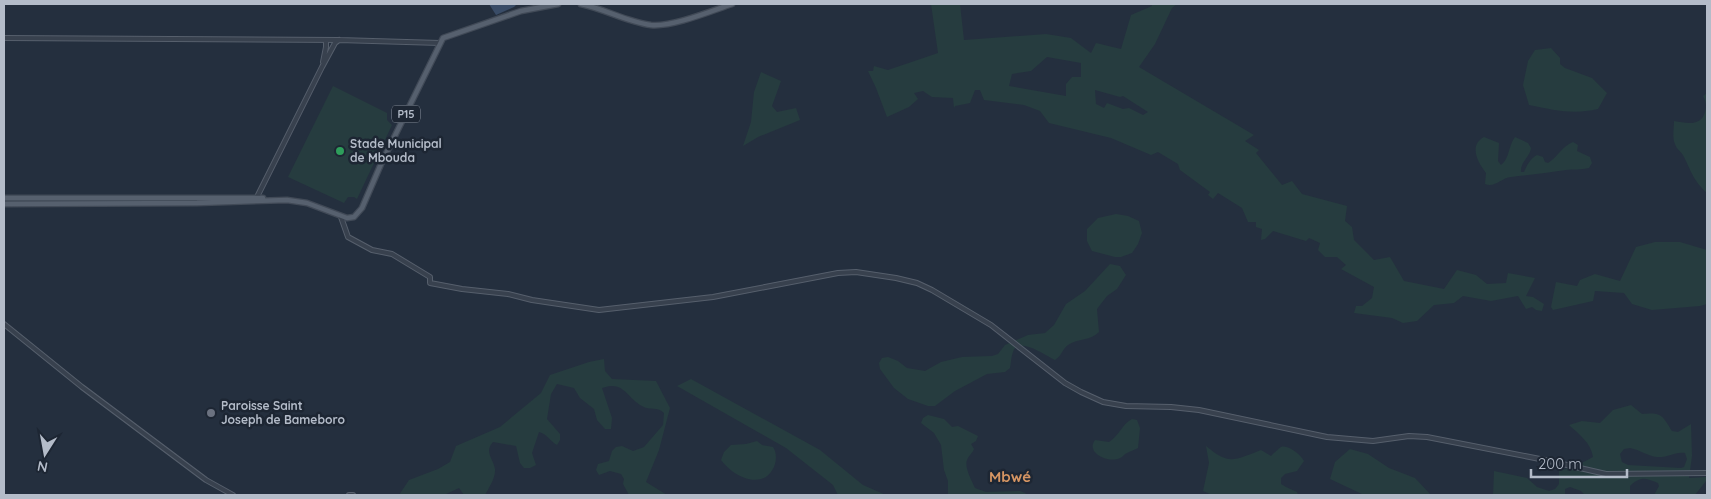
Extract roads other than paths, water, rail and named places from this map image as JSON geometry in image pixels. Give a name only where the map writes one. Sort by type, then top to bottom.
[{"type":"main road","points":[[440,43],[448,36],[521,12],[558,4]]},
{"type":"main road","points":[[581,4],[654,25],[682,20],[732,4]]},
{"type":"main road","name":"P15","points":[[341,217],[352,218],[360,212],[440,43]]},
{"type":"main road","points":[[4,198],[256,199],[302,201],[341,217]]},
{"type":"main road","points":[[4,204],[160,204],[256,199]]},
{"type":"street","points":[[4,38],[339,40],[440,43]]},
{"type":"street","points":[[256,199],[322,67],[335,43],[339,40]]},
{"type":"street","points":[[322,67],[326,41]]},
{"type":"street","points":[[341,217],[348,237],[372,250],[392,254],[428,275],[430,283],[448,287],[508,294],[532,300],[595,310],[713,297],[838,273],[856,272],[872,274],[910,281],[932,290],[991,325],[1065,383],[1095,399],[1111,404],[1178,407],[1199,410],[1327,437],[1373,441],[1408,436],[1427,437],[1606,474],[1707,473]]},
{"type":"street","points":[[4,324],[82,387],[206,480],[233,495]]},
{"type":"water","points":[[489,4],[517,4],[496,15]]},
{"type":"place","name":"Stade Municipal de Mbouda","points":[[340,151]]},
{"type":"place","name":"Paroisse Saint Joseph de Bameboro","points":[[211,413]]},
{"type":"district","name":"Mbwé","points":[[1010,477]]}]
